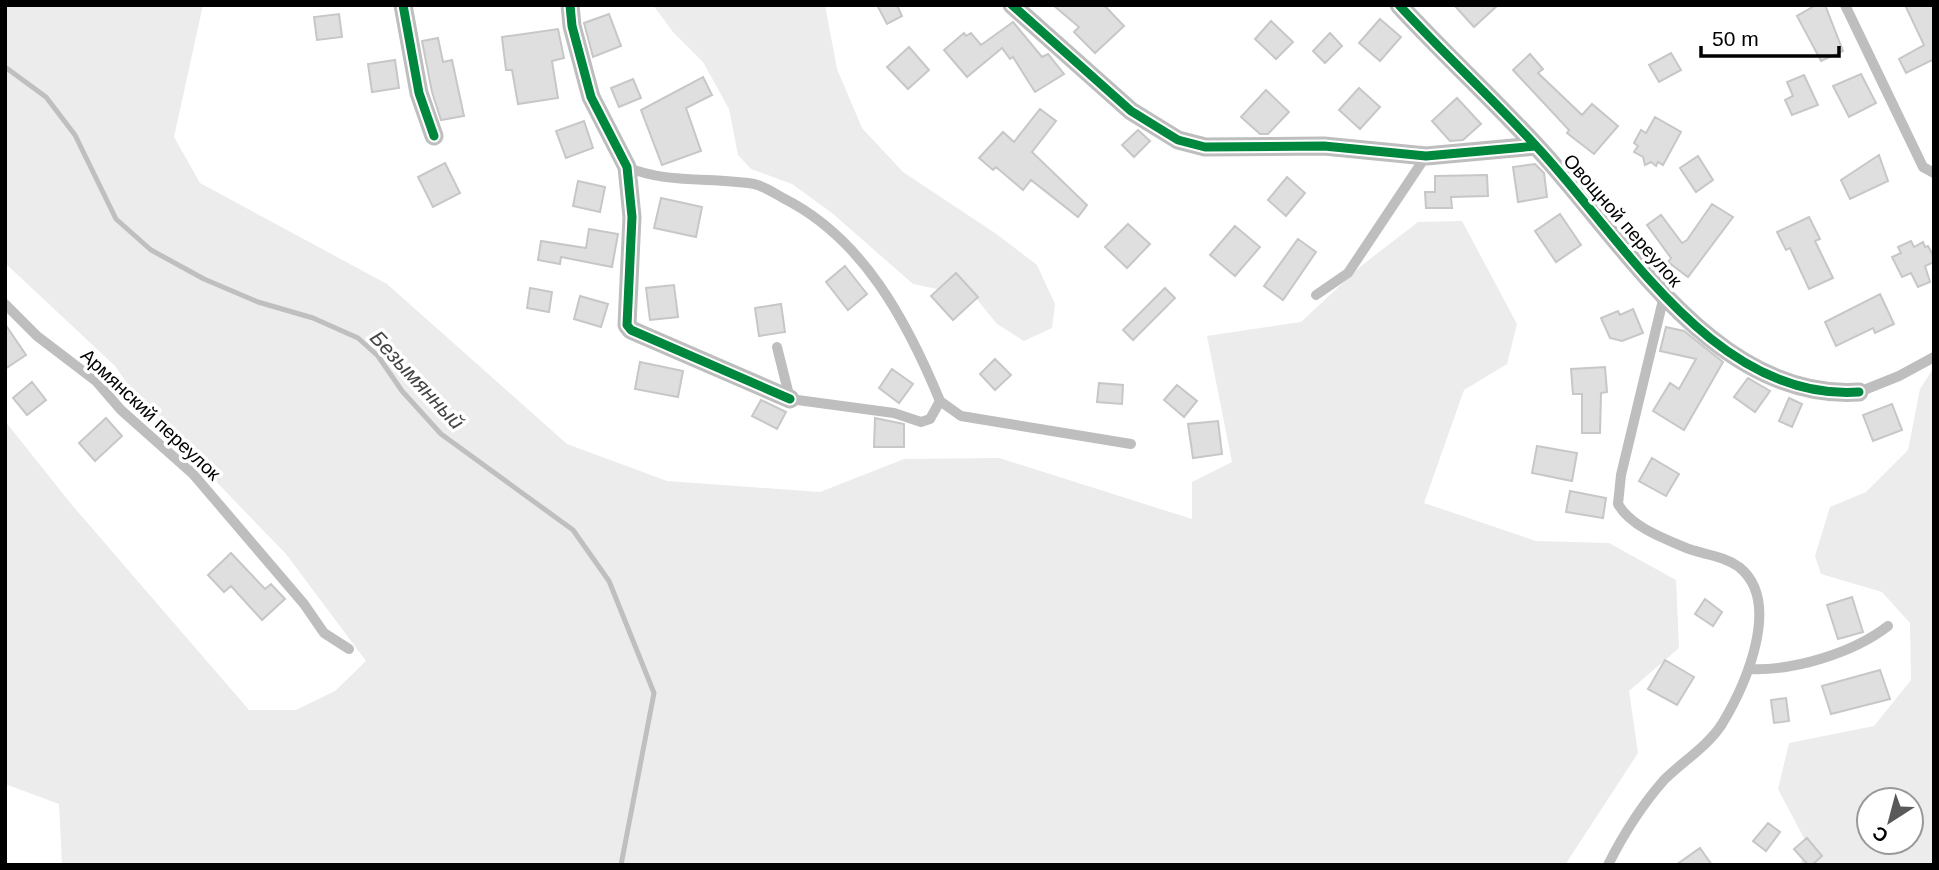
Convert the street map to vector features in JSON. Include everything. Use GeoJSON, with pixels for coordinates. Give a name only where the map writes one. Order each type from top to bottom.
{"type":"FeatureCollection","features":[{"type":"Feature","properties":{"kind":"street"},"geometry":{"type":"LineString","coordinates":[[403,5],[419,93],[434,136]]}},
{"type":"Feature","properties":{"kind":"street"},"geometry":{"type":"LineString","coordinates":[[570,5],[572,26],[591,97],[627,167],[632,217],[627,325],[631,330],[790,399]]}},
{"type":"Feature","properties":{"kind":"street"},"geometry":{"type":"LineString","coordinates":[[1012,5],[1131,111],[1178,140],[1205,147],[1324,146],[1426,156],[1536,146]]}},
{"type":"Feature","properties":{"kind":"street","name":"Овощной переулок"},"geometry":{"type":"LineString","coordinates":[[1399,5],[1536,146],[1664,295],[1701,333],[1786,382],[1829,394],[1859,391]]}},
{"type":"Feature","properties":{"kind":"lane"},"geometry":{"type":"LineString","coordinates":[[1845,5],[1923,167],[1934,173]]}},
{"type":"Feature","properties":{"kind":"lane"},"geometry":{"type":"LineString","coordinates":[[1316,295],[1348,273],[1426,156]]}},
{"type":"Feature","properties":{"kind":"lane"},"geometry":{"type":"LineString","coordinates":[[627,167],[647,176],[757,184],[800,206],[837,233],[873,276],[914,338],[940,401],[961,416],[1131,444]]}},
{"type":"Feature","properties":{"kind":"lane"},"geometry":{"type":"LineString","coordinates":[[1608,865],[1621,840],[1664,781],[1720,727],[1749,669],[1760,621],[1756,587],[1740,569],[1725,559],[1689,549],[1632,521],[1618,504],[1621,475],[1664,295]]}},
{"type":"Feature","properties":{"kind":"lane","name":"Армянский переулок"},"geometry":{"type":"LineString","coordinates":[[5,304],[37,336],[96,381],[121,410],[193,474],[304,604],[324,632],[349,649]]}},
{"type":"Feature","properties":{"kind":"lane"},"geometry":{"type":"LineString","coordinates":[[777,347],[790,399],[894,413],[921,422],[930,419],[940,401]]}},
{"type":"Feature","properties":{"kind":"lane"},"geometry":{"type":"LineString","coordinates":[[1859,391],[1899,376],[1934,357]]}},
{"type":"Feature","properties":{"kind":"lane"},"geometry":{"type":"LineString","coordinates":[[1749,669],[1775,670],[1820,657],[1872,638],[1888,626]]}},
{"type":"Feature","properties":{"kind":"shaded area"},"geometry":{"type":"Polygon","coordinates":[[[5,5],[203,5],[174,137],[200,183],[387,284],[567,444],[667,481],[820,492],[904,459],[999,458],[1192,519],[1192,482],[1232,462],[1207,336],[1301,322],[1361,266],[1418,222],[1462,221],[1517,324],[1507,364],[1464,390],[1424,503],[1536,541],[1609,543],[1676,580],[1679,648],[1629,691],[1638,753],[1565,865],[62,865],[59,804],[5,784],[5,421],[72,505],[249,710],[296,710],[335,691],[366,661],[286,554],[143,406],[115,366],[5,263],[5,5]]]}},
{"type":"Feature","properties":{"kind":"shaded area"},"geometry":{"type":"Polygon","coordinates":[[[653,5],[825,5],[837,69],[862,128],[903,172],[995,233],[1037,265],[1055,304],[1052,328],[1024,341],[997,324],[975,297],[913,284],[832,213],[792,184],[751,169],[738,155],[729,109],[703,62],[673,32],[653,5]]]}},
{"type":"Feature","properties":{"kind":"shaded area"},"geometry":{"type":"Polygon","coordinates":[[[1934,367],[1934,865],[1800,865],[1807,844],[1778,789],[1789,743],[1874,726],[1911,680],[1910,623],[1882,592],[1821,574],[1815,556],[1830,507],[1866,492],[1908,450],[1920,389],[1934,367]]]}},
{"type":"Feature","properties":{"kind":"building"},"geometry":{"type":"Polygon","coordinates":[[[877,5],[897,5],[902,16],[887,24],[877,5]]]}},
{"type":"Feature","properties":{"kind":"building"},"geometry":{"type":"Polygon","coordinates":[[[1053,5],[1104,5],[1124,26],[1095,53],[1074,32],[1079,27],[1053,5]]]}},
{"type":"Feature","properties":{"kind":"building"},"geometry":{"type":"Polygon","coordinates":[[[1454,5],[1498,5],[1474,27],[1454,5]]]}},
{"type":"Feature","properties":{"kind":"building"},"geometry":{"type":"Polygon","coordinates":[[[1816,5],[1825,5],[1843,51],[1821,61],[1797,16],[1816,5]]]}},
{"type":"Feature","properties":{"kind":"building"},"geometry":{"type":"Polygon","coordinates":[[[1905,5],[1934,5],[1934,64],[1932,60],[1906,73],[1899,59],[1924,45],[1905,5]]]}},
{"type":"Feature","properties":{"kind":"building"},"geometry":{"type":"Polygon","coordinates":[[[339,14],[342,37],[317,40],[314,17],[339,14]]]}},
{"type":"Feature","properties":{"kind":"building"},"geometry":{"type":"Polygon","coordinates":[[[609,14],[621,46],[593,57],[584,23],[609,14]]]}},
{"type":"Feature","properties":{"kind":"building"},"geometry":{"type":"Polygon","coordinates":[[[1380,19],[1401,37],[1380,61],[1359,43],[1380,19]]]}},
{"type":"Feature","properties":{"kind":"building"},"geometry":{"type":"Polygon","coordinates":[[[1271,21],[1293,42],[1276,59],[1255,39],[1271,21]]]}},
{"type":"Feature","properties":{"kind":"building"},"geometry":{"type":"Polygon","coordinates":[[[1013,22],[1042,57],[1048,54],[1064,74],[1035,92],[1013,57],[1010,59],[1002,48],[967,77],[944,50],[964,33],[966,36],[971,33],[981,45],[1013,22]]]}},
{"type":"Feature","properties":{"kind":"building"},"geometry":{"type":"Polygon","coordinates":[[[558,29],[564,58],[552,61],[558,98],[518,104],[512,70],[506,70],[502,37],[558,29]]]}},
{"type":"Feature","properties":{"kind":"building"},"geometry":{"type":"Polygon","coordinates":[[[1330,33],[1342,46],[1325,63],[1313,51],[1330,33]]]}},
{"type":"Feature","properties":{"kind":"building"},"geometry":{"type":"Polygon","coordinates":[[[438,38],[443,62],[452,60],[464,116],[441,120],[432,92],[422,41],[438,38]]]}},
{"type":"Feature","properties":{"kind":"building"},"geometry":{"type":"Polygon","coordinates":[[[909,47],[929,70],[908,89],[887,67],[909,47]]]}},
{"type":"Feature","properties":{"kind":"building"},"geometry":{"type":"Polygon","coordinates":[[[1671,53],[1681,70],[1659,82],[1649,65],[1671,53]]]}},
{"type":"Feature","properties":{"kind":"building"},"geometry":{"type":"Polygon","coordinates":[[[1530,54],[1543,69],[1538,73],[1582,115],[1592,104],[1618,126],[1594,154],[1567,133],[1569,130],[1513,70],[1530,54]]]}},
{"type":"Feature","properties":{"kind":"building"},"geometry":{"type":"Polygon","coordinates":[[[395,60],[399,88],[372,92],[368,64],[395,60]]]}},
{"type":"Feature","properties":{"kind":"building"},"geometry":{"type":"Polygon","coordinates":[[[1861,74],[1876,103],[1849,117],[1833,86],[1861,74]]]}},
{"type":"Feature","properties":{"kind":"building"},"geometry":{"type":"Polygon","coordinates":[[[1804,75],[1818,105],[1792,115],[1785,100],[1793,96],[1787,82],[1804,75]]]}},
{"type":"Feature","properties":{"kind":"building"},"geometry":{"type":"Polygon","coordinates":[[[703,77],[712,95],[686,108],[701,151],[662,165],[641,110],[703,77]]]}},
{"type":"Feature","properties":{"kind":"building"},"geometry":{"type":"Polygon","coordinates":[[[633,79],[641,98],[619,107],[611,88],[633,79]]]}},
{"type":"Feature","properties":{"kind":"building"},"geometry":{"type":"Polygon","coordinates":[[[1359,88],[1380,107],[1360,129],[1339,110],[1359,88]]]}},
{"type":"Feature","properties":{"kind":"building"},"geometry":{"type":"Polygon","coordinates":[[[1266,90],[1289,112],[1268,134],[1260,134],[1241,117],[1266,90]]]}},
{"type":"Feature","properties":{"kind":"building"},"geometry":{"type":"Polygon","coordinates":[[[1457,98],[1481,124],[1463,140],[1450,141],[1432,121],[1457,98]]]}},
{"type":"Feature","properties":{"kind":"building"},"geometry":{"type":"Polygon","coordinates":[[[1040,109],[1056,121],[1032,152],[1087,205],[1078,217],[1031,180],[1023,190],[996,167],[993,170],[979,158],[1003,132],[1014,142],[1040,109]]]}},
{"type":"Feature","properties":{"kind":"building"},"geometry":{"type":"Polygon","coordinates":[[[1655,117],[1681,132],[1663,165],[1658,162],[1656,166],[1651,162],[1645,165],[1643,157],[1634,152],[1638,146],[1634,143],[1641,130],[1646,133],[1655,117]]]}},
{"type":"Feature","properties":{"kind":"building"},"geometry":{"type":"Polygon","coordinates":[[[584,121],[593,148],[566,158],[556,131],[584,121]]]}},
{"type":"Feature","properties":{"kind":"building"},"geometry":{"type":"Polygon","coordinates":[[[1138,130],[1150,141],[1134,157],[1122,145],[1138,130]]]}},
{"type":"Feature","properties":{"kind":"building"},"geometry":{"type":"Polygon","coordinates":[[[1879,155],[1888,181],[1850,199],[1841,180],[1879,155]]]}},
{"type":"Feature","properties":{"kind":"building"},"geometry":{"type":"Polygon","coordinates":[[[1698,156],[1713,180],[1696,192],[1680,168],[1698,156]]]}},
{"type":"Feature","properties":{"kind":"building"},"geometry":{"type":"Polygon","coordinates":[[[445,163],[460,193],[433,207],[418,177],[445,163]]]}},
{"type":"Feature","properties":{"kind":"building"},"geometry":{"type":"Polygon","coordinates":[[[1535,164],[1544,173],[1547,197],[1518,202],[1513,167],[1535,164]]]}},
{"type":"Feature","properties":{"kind":"building"},"geometry":{"type":"Polygon","coordinates":[[[1487,175],[1488,196],[1451,197],[1452,208],[1426,208],[1425,192],[1435,192],[1435,176],[1487,175]]]}},
{"type":"Feature","properties":{"kind":"building"},"geometry":{"type":"Polygon","coordinates":[[[1287,177],[1305,193],[1286,216],[1268,200],[1287,177]]]}},
{"type":"Feature","properties":{"kind":"building"},"geometry":{"type":"Polygon","coordinates":[[[578,181],[605,187],[600,212],[573,206],[578,181]]]}},
{"type":"Feature","properties":{"kind":"building"},"geometry":{"type":"Polygon","coordinates":[[[661,198],[702,207],[696,237],[654,228],[661,198]]]}},
{"type":"Feature","properties":{"kind":"building"},"geometry":{"type":"Polygon","coordinates":[[[1712,204],[1733,217],[1688,277],[1668,262],[1671,258],[1647,225],[1661,215],[1682,243],[1687,240],[1712,204]]]}},
{"type":"Feature","properties":{"kind":"building"},"geometry":{"type":"Polygon","coordinates":[[[1560,214],[1581,245],[1556,262],[1535,231],[1560,214]]]}},
{"type":"Feature","properties":{"kind":"building"},"geometry":{"type":"Polygon","coordinates":[[[1809,217],[1820,239],[1815,241],[1833,278],[1809,289],[1790,248],[1786,250],[1777,232],[1809,217]]]}},
{"type":"Feature","properties":{"kind":"building"},"geometry":{"type":"Polygon","coordinates":[[[1128,224],[1150,244],[1127,268],[1105,247],[1128,224]]]}},
{"type":"Feature","properties":{"kind":"building"},"geometry":{"type":"Polygon","coordinates":[[[1235,226],[1260,247],[1235,276],[1210,255],[1235,226]]]}},
{"type":"Feature","properties":{"kind":"building"},"geometry":{"type":"Polygon","coordinates":[[[589,229],[618,234],[612,267],[561,257],[560,264],[538,260],[541,241],[586,248],[589,229]]]}},
{"type":"Feature","properties":{"kind":"building"},"geometry":{"type":"Polygon","coordinates":[[[1298,239],[1316,252],[1283,300],[1264,286],[1298,239]]]}},
{"type":"Feature","properties":{"kind":"building"},"geometry":{"type":"Polygon","coordinates":[[[1911,241],[1914,247],[1923,242],[1934,257],[1934,262],[1925,266],[1930,282],[1918,287],[1911,273],[1902,277],[1892,257],[1901,253],[1898,247],[1911,241]]]}},
{"type":"Feature","properties":{"kind":"building"},"geometry":{"type":"Polygon","coordinates":[[[845,266],[867,294],[848,310],[826,282],[845,266]]]}},
{"type":"Feature","properties":{"kind":"building"},"geometry":{"type":"Polygon","coordinates":[[[956,273],[978,297],[953,320],[931,296],[956,273]]]}},
{"type":"Feature","properties":{"kind":"building"},"geometry":{"type":"Polygon","coordinates":[[[674,285],[678,317],[650,320],[646,288],[674,285]]]}},
{"type":"Feature","properties":{"kind":"building"},"geometry":{"type":"Polygon","coordinates":[[[530,288],[552,292],[549,312],[527,308],[530,288]]]}},
{"type":"Feature","properties":{"kind":"building"},"geometry":{"type":"Polygon","coordinates":[[[1165,288],[1175,298],[1133,340],[1123,330],[1165,288]]]}},
{"type":"Feature","properties":{"kind":"building"},"geometry":{"type":"Polygon","coordinates":[[[1880,294],[1894,324],[1875,333],[1873,328],[1836,346],[1825,322],[1880,294]]]}},
{"type":"Feature","properties":{"kind":"building"},"geometry":{"type":"Polygon","coordinates":[[[580,296],[608,304],[601,327],[574,319],[580,296]]]}},
{"type":"Feature","properties":{"kind":"building"},"geometry":{"type":"Polygon","coordinates":[[[781,304],[785,332],[759,336],[755,308],[781,304]]]}},
{"type":"Feature","properties":{"kind":"building"},"geometry":{"type":"Polygon","coordinates":[[[1633,309],[1643,333],[1622,341],[1610,338],[1601,318],[1618,311],[1620,315],[1633,309]]]}},
{"type":"Feature","properties":{"kind":"building"},"geometry":{"type":"Polygon","coordinates":[[[5,324],[26,355],[5,369],[5,324]]]}},
{"type":"Feature","properties":{"kind":"building"},"geometry":{"type":"Polygon","coordinates":[[[1666,327],[1684,331],[1723,362],[1684,430],[1653,411],[1670,383],[1679,389],[1696,359],[1660,351],[1666,327]]]}},
{"type":"Feature","properties":{"kind":"building"},"geometry":{"type":"Polygon","coordinates":[[[995,359],[1011,375],[995,390],[980,374],[995,359]]]}},
{"type":"Feature","properties":{"kind":"building"},"geometry":{"type":"Polygon","coordinates":[[[640,362],[683,371],[678,397],[635,389],[640,362]]]}},
{"type":"Feature","properties":{"kind":"building"},"geometry":{"type":"Polygon","coordinates":[[[1605,367],[1607,392],[1601,393],[1600,433],[1582,433],[1582,394],[1573,394],[1571,369],[1605,367]]]}},
{"type":"Feature","properties":{"kind":"building"},"geometry":{"type":"Polygon","coordinates":[[[892,369],[913,384],[899,403],[879,388],[892,369]]]}},
{"type":"Feature","properties":{"kind":"building"},"geometry":{"type":"Polygon","coordinates":[[[1748,378],[1770,391],[1755,412],[1734,397],[1748,378]]]}},
{"type":"Feature","properties":{"kind":"building"},"geometry":{"type":"Polygon","coordinates":[[[32,382],[46,400],[27,415],[13,398],[32,382]]]}},
{"type":"Feature","properties":{"kind":"building"},"geometry":{"type":"Polygon","coordinates":[[[1099,383],[1123,385],[1122,404],[1097,402],[1099,383]]]}},
{"type":"Feature","properties":{"kind":"building"},"geometry":{"type":"Polygon","coordinates":[[[1177,385],[1197,401],[1184,417],[1164,400],[1177,385]]]}},
{"type":"Feature","properties":{"kind":"building"},"geometry":{"type":"Polygon","coordinates":[[[1789,398],[1802,404],[1792,427],[1779,421],[1789,398]]]}},
{"type":"Feature","properties":{"kind":"building"},"geometry":{"type":"Polygon","coordinates":[[[761,400],[786,412],[777,429],[752,416],[761,400]]]}},
{"type":"Feature","properties":{"kind":"building"},"geometry":{"type":"Polygon","coordinates":[[[1892,404],[1902,430],[1873,441],[1863,415],[1892,404]]]}},
{"type":"Feature","properties":{"kind":"building"},"geometry":{"type":"Polygon","coordinates":[[[106,418],[122,436],[95,461],[79,443],[106,418]]]}},
{"type":"Feature","properties":{"kind":"building"},"geometry":{"type":"Polygon","coordinates":[[[875,418],[904,424],[904,447],[874,447],[875,418]]]}},
{"type":"Feature","properties":{"kind":"building"},"geometry":{"type":"Polygon","coordinates":[[[1218,421],[1222,454],[1193,458],[1188,424],[1218,421]]]}},
{"type":"Feature","properties":{"kind":"building"},"geometry":{"type":"Polygon","coordinates":[[[1537,446],[1577,453],[1572,481],[1532,473],[1537,446]]]}},
{"type":"Feature","properties":{"kind":"building"},"geometry":{"type":"Polygon","coordinates":[[[1652,458],[1679,474],[1666,496],[1639,481],[1652,458]]]}},
{"type":"Feature","properties":{"kind":"building"},"geometry":{"type":"Polygon","coordinates":[[[1570,491],[1606,498],[1603,518],[1566,512],[1570,491]]]}},
{"type":"Feature","properties":{"kind":"building"},"geometry":{"type":"Polygon","coordinates":[[[231,553],[265,589],[271,584],[285,599],[262,620],[231,586],[224,592],[208,575],[231,553]]]}},
{"type":"Feature","properties":{"kind":"building"},"geometry":{"type":"Polygon","coordinates":[[[1852,597],[1863,632],[1838,639],[1827,605],[1852,597]]]}},
{"type":"Feature","properties":{"kind":"building"},"geometry":{"type":"Polygon","coordinates":[[[1705,599],[1722,612],[1713,626],[1695,614],[1705,599]]]}},
{"type":"Feature","properties":{"kind":"building"},"geometry":{"type":"Polygon","coordinates":[[[1665,660],[1694,677],[1677,705],[1648,689],[1665,660]]]}},
{"type":"Feature","properties":{"kind":"building"},"geometry":{"type":"Polygon","coordinates":[[[1880,670],[1890,699],[1831,714],[1822,686],[1880,670]]]}},
{"type":"Feature","properties":{"kind":"building"},"geometry":{"type":"Polygon","coordinates":[[[1786,698],[1789,721],[1774,723],[1771,700],[1786,698]]]}},
{"type":"Feature","properties":{"kind":"building"},"geometry":{"type":"Polygon","coordinates":[[[1768,823],[1780,832],[1766,851],[1753,841],[1768,823]]]}},
{"type":"Feature","properties":{"kind":"building"},"geometry":{"type":"Polygon","coordinates":[[[1807,838],[1822,856],[1812,865],[1808,865],[1794,849],[1807,838]]]}},
{"type":"Feature","properties":{"kind":"building"},"geometry":{"type":"Polygon","coordinates":[[[1700,848],[1712,865],[1676,865],[1700,848]]]}},
{"type":"Feature","properties":{"kind":"waterway","name":"Безымянный"},"geometry":{"type":"LineString","coordinates":[[5,67],[46,97],[75,135],[116,219],[151,250],[204,279],[258,302],[313,318],[358,338],[378,356],[402,391],[441,434],[573,530],[609,581],[654,693],[621,865]]}},
{"type":"Feature","properties":{"kind":"cycle path"},"geometry":{"type":"LineString","coordinates":[[403,5],[419,93],[434,136]]}},
{"type":"Feature","properties":{"kind":"cycle path"},"geometry":{"type":"LineString","coordinates":[[570,5],[572,26],[591,97],[627,167],[632,217],[627,325],[631,330],[790,399]]}},
{"type":"Feature","properties":{"kind":"cycle path"},"geometry":{"type":"LineString","coordinates":[[1012,5],[1131,111],[1178,140],[1205,147],[1324,146],[1426,156],[1536,146]]}},
{"type":"Feature","properties":{"kind":"cycle path"},"geometry":{"type":"LineString","coordinates":[[1399,5],[1537,147],[1676,308],[1717,343],[1760,371],[1807,388],[1859,392]]}}]}
